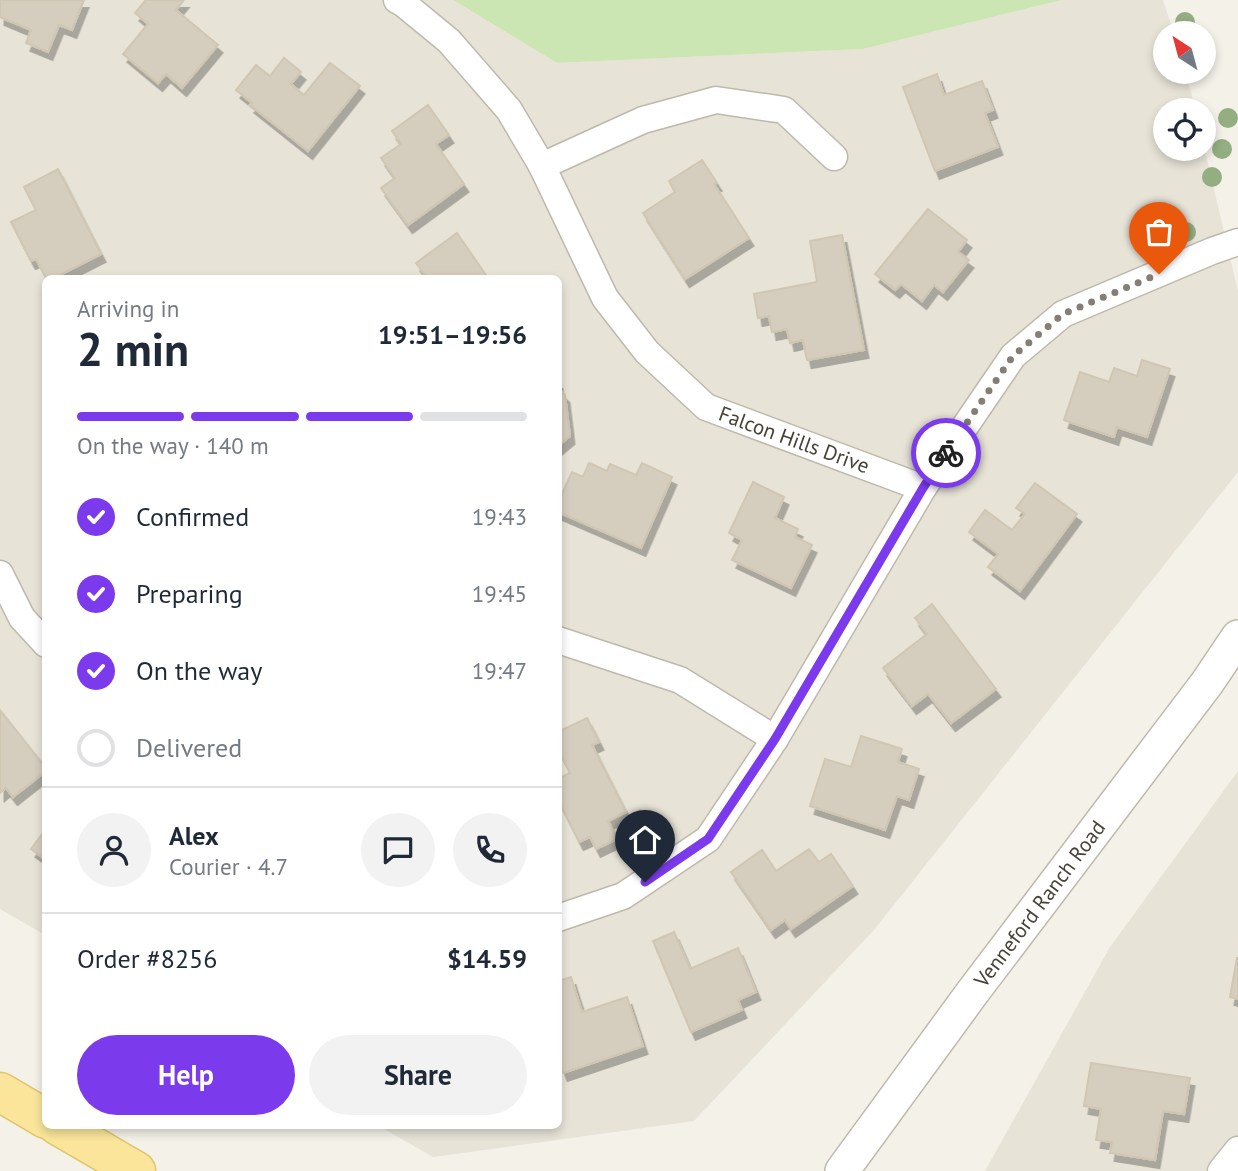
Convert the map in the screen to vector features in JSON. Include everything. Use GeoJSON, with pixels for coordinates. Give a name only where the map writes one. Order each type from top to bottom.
{"type":"FeatureCollection","features":[{"type":"Feature","properties":{"kind":"main road"},"geometry":{"type":"LineString","coordinates":[[0,1092],[42,1117]]}},
{"type":"Feature","properties":{"kind":"main road"},"geometry":{"type":"LineString","coordinates":[[64,1129],[136,1171]]}},
{"type":"Feature","properties":{"kind":"street","name":"Falcon Hills Drive"},"geometry":{"type":"LineString","coordinates":[[397,0],[449,41],[509,110],[542,166],[605,298],[647,352],[706,407],[923,488]]}},
{"type":"Feature","properties":{"kind":"street"},"geometry":{"type":"LineString","coordinates":[[542,166],[643,120],[716,100],[784,110],[834,157]]}},
{"type":"Feature","properties":{"kind":"street"},"geometry":{"type":"LineString","coordinates":[[562,917],[623,896],[708,839],[775,739],[923,488],[1013,356],[1063,314],[1238,242]]}},
{"type":"Feature","properties":{"kind":"street"},"geometry":{"type":"LineString","coordinates":[[0,574],[22,618],[42,640]]}},
{"type":"Feature","properties":{"kind":"street","name":"Venneford Ranch Road"},"geometry":{"type":"LineString","coordinates":[[842,1171],[972,993],[1207,683],[1238,637]]}},
{"type":"Feature","properties":{"kind":"street"},"geometry":{"type":"LineString","coordinates":[[562,641],[680,680],[775,739]]}},
{"type":"Feature","properties":{"kind":"street"},"geometry":{"type":"LineString","coordinates":[[1221,1171],[1238,1150]]}},
{"type":"Feature","properties":{"kind":"shaded area"},"geometry":{"type":"Polygon","coordinates":[[[0,0],[453,0],[557,63],[863,49],[1062,0],[1163,0],[1170,21],[1153,21],[1153,84],[1189,84],[1192,98],[1153,98],[1153,161],[1207,161],[1238,291],[1238,472],[874,930],[694,1121],[433,1157],[384,1129],[562,1129],[562,275],[42,275],[42,933],[0,909],[0,0]]]}},
{"type":"Feature","properties":{"kind":"shaded area"},"geometry":{"type":"Polygon","coordinates":[[[1238,771],[1238,1171],[985,1171],[1110,947],[1238,771]]]}},
{"type":"Feature","properties":{"kind":"green space"},"geometry":{"type":"Polygon","coordinates":[[[453,0],[1062,0],[863,49],[557,63],[453,0]]]}},
{"type":"Feature","properties":{"kind":"building"},"geometry":{"type":"Polygon","coordinates":[[[0,0],[84,0],[72,30],[59,25],[48,52],[26,43],[31,30],[0,17],[0,0]]]}},
{"type":"Feature","properties":{"kind":"building"},"geometry":{"type":"Polygon","coordinates":[[[146,0],[184,0],[176,10],[218,45],[182,88],[166,74],[158,83],[123,54],[148,24],[135,13],[146,0]]]}},
{"type":"Feature","properties":{"kind":"building"},"geometry":{"type":"Polygon","coordinates":[[[284,58],[301,72],[291,84],[304,95],[330,63],[360,86],[308,151],[250,105],[252,103],[236,90],[256,65],[270,76],[284,58]]]}},
{"type":"Feature","properties":{"kind":"building"},"geometry":{"type":"Polygon","coordinates":[[[937,74],[944,95],[982,81],[993,110],[985,113],[998,147],[935,171],[903,87],[937,74]]]}},
{"type":"Feature","properties":{"kind":"building"},"geometry":{"type":"Polygon","coordinates":[[[428,105],[449,135],[436,144],[464,184],[408,225],[381,188],[395,178],[381,158],[401,144],[392,131],[428,105]]]}},
{"type":"Feature","properties":{"kind":"building"},"geometry":{"type":"Polygon","coordinates":[[[702,160],[717,183],[714,184],[749,238],[685,279],[643,213],[675,192],[669,181],[702,160]]]}},
{"type":"Feature","properties":{"kind":"building"},"geometry":{"type":"Polygon","coordinates":[[[58,169],[101,254],[60,275],[44,275],[36,259],[31,261],[11,222],[36,210],[24,187],[58,169]]]}},
{"type":"Feature","properties":{"kind":"building"},"geometry":{"type":"Polygon","coordinates":[[[928,209],[967,240],[958,252],[969,260],[943,292],[934,285],[922,301],[901,284],[895,290],[875,274],[928,209]]]}},
{"type":"Feature","properties":{"kind":"building"},"geometry":{"type":"Polygon","coordinates":[[[457,233],[486,275],[425,275],[416,263],[457,233]]]}},
{"type":"Feature","properties":{"kind":"building"},"geometry":{"type":"Polygon","coordinates":[[[842,235],[864,350],[807,360],[803,340],[790,343],[787,329],[772,332],[769,316],[758,318],[754,294],[817,282],[810,241],[842,235]]]}},
{"type":"Feature","properties":{"kind":"building"},"geometry":{"type":"Polygon","coordinates":[[[1142,360],[1170,369],[1147,437],[1117,427],[1114,437],[1064,420],[1080,372],[1109,382],[1114,368],[1137,376],[1142,360]]]}},
{"type":"Feature","properties":{"kind":"building"},"geometry":{"type":"Polygon","coordinates":[[[562,392],[565,395],[570,436],[562,443],[562,392]]]}},
{"type":"Feature","properties":{"kind":"building"},"geometry":{"type":"Polygon","coordinates":[[[589,463],[607,471],[610,464],[636,475],[642,463],[672,477],[641,548],[562,514],[562,493],[572,472],[583,477],[589,463]]]}},
{"type":"Feature","properties":{"kind":"building"},"geometry":{"type":"Polygon","coordinates":[[[753,482],[784,497],[775,518],[798,529],[795,537],[812,545],[791,588],[732,560],[742,540],[729,533],[753,482]]]}},
{"type":"Feature","properties":{"kind":"building"},"geometry":{"type":"Polygon","coordinates":[[[1035,483],[1077,514],[1020,591],[988,567],[998,554],[969,532],[985,510],[1012,530],[1025,514],[1016,508],[1035,483]]]}},
{"type":"Feature","properties":{"kind":"building"},"geometry":{"type":"Polygon","coordinates":[[[932,604],[996,689],[951,723],[928,694],[912,706],[883,668],[927,634],[915,618],[932,604]]]}},
{"type":"Feature","properties":{"kind":"building"},"geometry":{"type":"Polygon","coordinates":[[[0,710],[42,763],[42,774],[13,797],[6,788],[0,793],[0,710]]]}},
{"type":"Feature","properties":{"kind":"building"},"geometry":{"type":"Polygon","coordinates":[[[587,718],[599,742],[592,745],[626,812],[608,821],[617,839],[596,849],[590,837],[579,842],[562,808],[562,777],[570,773],[562,758],[562,730],[587,718]]]}},
{"type":"Feature","properties":{"kind":"building"},"geometry":{"type":"Polygon","coordinates":[[[861,736],[902,749],[898,762],[919,769],[909,800],[897,796],[885,830],[810,806],[825,759],[851,767],[861,736]]]}},
{"type":"Feature","properties":{"kind":"building"},"geometry":{"type":"Polygon","coordinates":[[[42,834],[42,857],[31,849],[42,834]]]}},
{"type":"Feature","properties":{"kind":"building"},"geometry":{"type":"Polygon","coordinates":[[[809,849],[819,862],[831,854],[853,886],[791,929],[785,920],[771,930],[731,872],[762,850],[776,871],[809,849]]]}},
{"type":"Feature","properties":{"kind":"building"},"geometry":{"type":"Polygon","coordinates":[[[674,932],[690,969],[738,948],[756,992],[738,1000],[742,1010],[691,1032],[653,941],[674,932]]]}},
{"type":"Feature","properties":{"kind":"building"},"geometry":{"type":"Polygon","coordinates":[[[1238,958],[1238,999],[1230,997],[1238,958]]]}},
{"type":"Feature","properties":{"kind":"building"},"geometry":{"type":"Polygon","coordinates":[[[571,977],[582,1012],[627,997],[643,1046],[563,1073],[562,980],[571,977]]]}},
{"type":"Feature","properties":{"kind":"building"},"geometry":{"type":"Polygon","coordinates":[[[1091,1063],[1190,1078],[1184,1114],[1163,1111],[1155,1160],[1110,1153],[1112,1142],[1096,1140],[1101,1109],[1084,1106],[1091,1063]]]}},
{"type":"Feature","properties":{"kind":"way so far"},"geometry":{"type":"LineString","coordinates":[[946,453],[1013,356],[1063,314],[1159,274]]}},
{"type":"Feature","properties":{"kind":"route"},"geometry":{"type":"LineString","coordinates":[[645,882],[708,839],[775,739],[946,453]]}}]}
